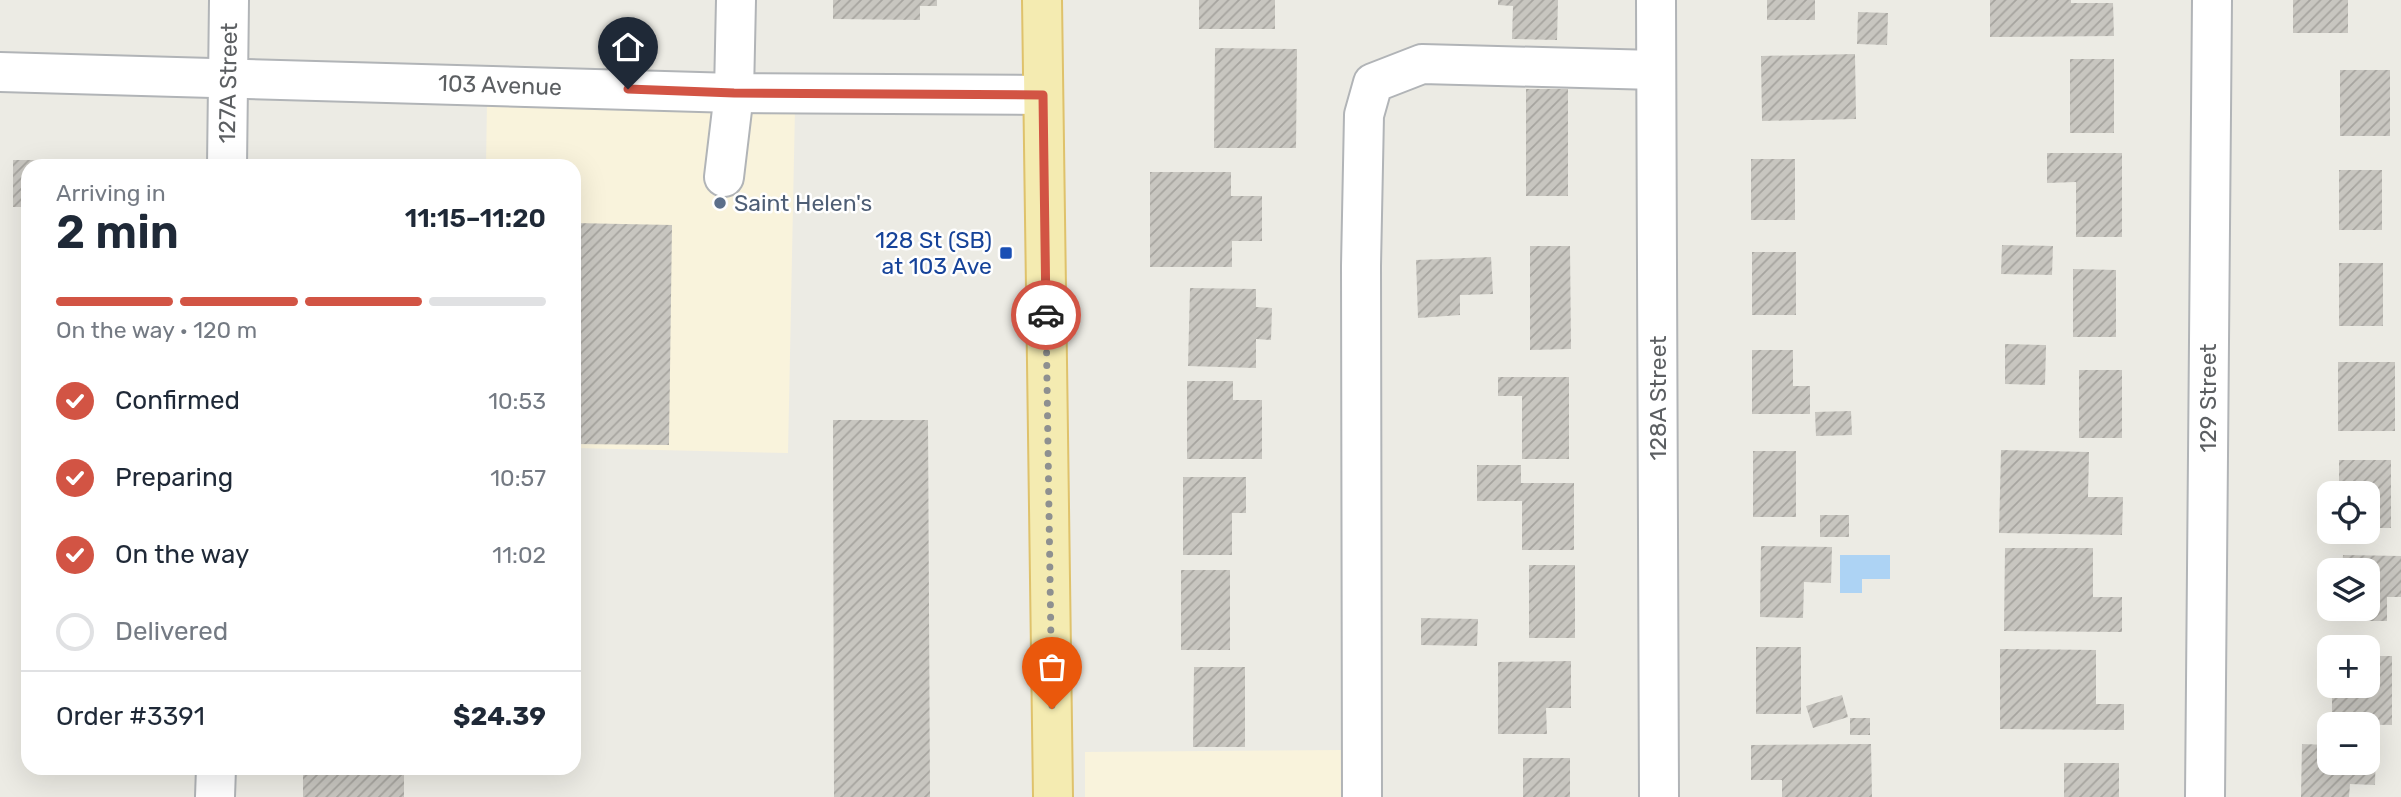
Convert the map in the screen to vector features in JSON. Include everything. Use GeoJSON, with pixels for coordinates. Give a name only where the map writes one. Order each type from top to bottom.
{"type":"FeatureCollection","features":[{"type":"Feature","properties":{"kind":"main road"},"geometry":{"type":"LineString","coordinates":[[1042,0],[1053,797]]}},
{"type":"Feature","properties":{"kind":"street","name":"127A Street"},"geometry":{"type":"LineString","coordinates":[[227,159],[229,0]]}},
{"type":"Feature","properties":{"kind":"street"},"geometry":{"type":"LineString","coordinates":[[723,177],[734,93],[736,0]]}},
{"type":"Feature","properties":{"kind":"street","name":"128A Street"},"geometry":{"type":"LineString","coordinates":[[1656,0],[1659,797]]}},
{"type":"Feature","properties":{"kind":"street","name":"129 Street"},"geometry":{"type":"LineString","coordinates":[[2205,797],[2211,0]]}},
{"type":"Feature","properties":{"kind":"street"},"geometry":{"type":"LineString","coordinates":[[1362,797],[1364,115],[1373,83],[1422,64],[1657,70]]}},
{"type":"Feature","properties":{"kind":"street","name":"103 Avenue"},"geometry":{"type":"LineString","coordinates":[[0,72],[734,93],[1043,95]]}},
{"type":"Feature","properties":{"kind":"street"},"geometry":{"type":"LineString","coordinates":[[215,797],[216,775]]}},
{"type":"Feature","properties":{"kind":"shaded area"},"geometry":{"type":"Polygon","coordinates":[[[487,102],[795,108],[788,453],[581,448],[581,159],[486,159],[487,102]]]}},
{"type":"Feature","properties":{"kind":"shaded area"},"geometry":{"type":"Polygon","coordinates":[[[1344,750],[1344,797],[1085,797],[1085,752],[1344,750]]]}},
{"type":"Feature","properties":{"kind":"water"},"geometry":{"type":"Polygon","coordinates":[[[1840,555],[1890,555],[1890,579],[1862,579],[1862,593],[1840,593],[1840,555]]]}},
{"type":"Feature","properties":{"kind":"building"},"geometry":{"type":"Polygon","coordinates":[[[833,0],[937,0],[937,6],[920,6],[920,20],[833,19],[833,0]]]}},
{"type":"Feature","properties":{"kind":"building"},"geometry":{"type":"Polygon","coordinates":[[[1199,0],[1275,0],[1275,29],[1199,29],[1199,0]]]}},
{"type":"Feature","properties":{"kind":"building"},"geometry":{"type":"Polygon","coordinates":[[[1498,0],[1558,0],[1557,40],[1512,39],[1513,6],[1498,5],[1498,0]]]}},
{"type":"Feature","properties":{"kind":"building"},"geometry":{"type":"Polygon","coordinates":[[[1767,0],[1815,0],[1815,20],[1767,20],[1767,0]]]}},
{"type":"Feature","properties":{"kind":"building"},"geometry":{"type":"Polygon","coordinates":[[[1990,0],[2113,3],[2114,36],[1990,37],[1990,0]]]}},
{"type":"Feature","properties":{"kind":"building"},"geometry":{"type":"Polygon","coordinates":[[[2293,0],[2348,0],[2348,33],[2293,33],[2293,0]]]}},
{"type":"Feature","properties":{"kind":"building"},"geometry":{"type":"Polygon","coordinates":[[[1858,12],[1888,13],[1887,45],[1857,44],[1858,12]]]}},
{"type":"Feature","properties":{"kind":"building"},"geometry":{"type":"Polygon","coordinates":[[[1215,48],[1297,49],[1296,148],[1214,148],[1215,48]]]}},
{"type":"Feature","properties":{"kind":"building"},"geometry":{"type":"Polygon","coordinates":[[[1855,54],[1856,119],[1762,121],[1761,56],[1855,54]]]}},
{"type":"Feature","properties":{"kind":"building"},"geometry":{"type":"Polygon","coordinates":[[[2070,59],[2114,59],[2114,133],[2070,133],[2070,59]]]}},
{"type":"Feature","properties":{"kind":"building"},"geometry":{"type":"Polygon","coordinates":[[[2340,70],[2390,70],[2390,136],[2340,136],[2340,70]]]}},
{"type":"Feature","properties":{"kind":"building"},"geometry":{"type":"Polygon","coordinates":[[[1526,89],[1568,89],[1568,196],[1526,196],[1526,89]]]}},
{"type":"Feature","properties":{"kind":"building"},"geometry":{"type":"Polygon","coordinates":[[[2047,153],[2122,153],[2122,237],[2076,237],[2076,182],[2047,183],[2047,153]]]}},
{"type":"Feature","properties":{"kind":"building"},"geometry":{"type":"Polygon","coordinates":[[[1751,159],[1795,159],[1795,220],[1751,220],[1751,159]]]}},
{"type":"Feature","properties":{"kind":"building"},"geometry":{"type":"Polygon","coordinates":[[[13,160],[21,160],[21,207],[13,207],[13,160]]]}},
{"type":"Feature","properties":{"kind":"building"},"geometry":{"type":"Polygon","coordinates":[[[2339,170],[2382,170],[2382,230],[2339,230],[2339,170]]]}},
{"type":"Feature","properties":{"kind":"building"},"geometry":{"type":"Polygon","coordinates":[[[1150,172],[1231,172],[1231,196],[1262,196],[1262,241],[1232,241],[1232,267],[1150,267],[1150,172]]]}},
{"type":"Feature","properties":{"kind":"building"},"geometry":{"type":"Polygon","coordinates":[[[581,223],[672,225],[669,445],[581,444],[581,223]]]}},
{"type":"Feature","properties":{"kind":"building"},"geometry":{"type":"Polygon","coordinates":[[[2002,245],[2053,246],[2052,275],[2001,274],[2002,245]]]}},
{"type":"Feature","properties":{"kind":"building"},"geometry":{"type":"Polygon","coordinates":[[[1530,246],[1570,246],[1571,349],[1530,350],[1530,246]]]}},
{"type":"Feature","properties":{"kind":"building"},"geometry":{"type":"Polygon","coordinates":[[[1752,252],[1796,252],[1796,315],[1752,315],[1752,252]]]}},
{"type":"Feature","properties":{"kind":"building"},"geometry":{"type":"Polygon","coordinates":[[[1491,257],[1493,294],[1460,295],[1460,315],[1418,318],[1416,260],[1491,257]]]}},
{"type":"Feature","properties":{"kind":"building"},"geometry":{"type":"Polygon","coordinates":[[[2339,263],[2383,263],[2383,326],[2339,326],[2339,263]]]}},
{"type":"Feature","properties":{"kind":"building"},"geometry":{"type":"Polygon","coordinates":[[[2073,269],[2116,270],[2116,337],[2073,337],[2073,269]]]}},
{"type":"Feature","properties":{"kind":"building"},"geometry":{"type":"Polygon","coordinates":[[[1190,288],[1256,289],[1256,307],[1272,308],[1271,340],[1256,339],[1256,368],[1188,366],[1190,288]]]}},
{"type":"Feature","properties":{"kind":"building"},"geometry":{"type":"Polygon","coordinates":[[[2005,344],[2046,345],[2045,385],[2005,384],[2005,344]]]}},
{"type":"Feature","properties":{"kind":"building"},"geometry":{"type":"Polygon","coordinates":[[[1752,350],[1793,350],[1793,386],[1810,386],[1810,414],[1752,414],[1752,350]]]}},
{"type":"Feature","properties":{"kind":"building"},"geometry":{"type":"Polygon","coordinates":[[[2338,362],[2395,362],[2395,431],[2338,431],[2338,362]]]}},
{"type":"Feature","properties":{"kind":"building"},"geometry":{"type":"Polygon","coordinates":[[[2079,370],[2122,370],[2122,438],[2079,438],[2079,370]]]}},
{"type":"Feature","properties":{"kind":"building"},"geometry":{"type":"Polygon","coordinates":[[[1498,377],[1569,377],[1569,459],[1522,459],[1522,396],[1498,396],[1498,377]]]}},
{"type":"Feature","properties":{"kind":"building"},"geometry":{"type":"Polygon","coordinates":[[[1187,381],[1233,381],[1233,400],[1262,400],[1262,459],[1187,459],[1187,381]]]}},
{"type":"Feature","properties":{"kind":"building"},"geometry":{"type":"Polygon","coordinates":[[[1851,411],[1852,435],[1816,436],[1815,412],[1851,411]]]}},
{"type":"Feature","properties":{"kind":"building"},"geometry":{"type":"Polygon","coordinates":[[[833,420],[928,420],[930,797],[834,797],[833,420]]]}},
{"type":"Feature","properties":{"kind":"building"},"geometry":{"type":"Polygon","coordinates":[[[2001,450],[2089,452],[2088,497],[2123,497],[2122,535],[1999,533],[2001,450]]]}},
{"type":"Feature","properties":{"kind":"building"},"geometry":{"type":"Polygon","coordinates":[[[1753,451],[1796,451],[1796,517],[1753,517],[1753,451]]]}},
{"type":"Feature","properties":{"kind":"building"},"geometry":{"type":"Polygon","coordinates":[[[2339,460],[2391,460],[2391,528],[2380,528],[2380,481],[2339,481],[2339,460]]]}},
{"type":"Feature","properties":{"kind":"building"},"geometry":{"type":"Polygon","coordinates":[[[1477,465],[1521,465],[1521,483],[1574,483],[1574,550],[1522,550],[1522,501],[1477,501],[1477,465]]]}},
{"type":"Feature","properties":{"kind":"building"},"geometry":{"type":"Polygon","coordinates":[[[1183,477],[1246,477],[1246,513],[1232,513],[1232,555],[1183,555],[1183,477]]]}},
{"type":"Feature","properties":{"kind":"building"},"geometry":{"type":"Polygon","coordinates":[[[1820,515],[1849,515],[1849,537],[1820,537],[1820,515]]]}},
{"type":"Feature","properties":{"kind":"building"},"geometry":{"type":"Polygon","coordinates":[[[1761,546],[1832,547],[1831,583],[1804,582],[1803,618],[1760,617],[1761,546]]]}},
{"type":"Feature","properties":{"kind":"building"},"geometry":{"type":"Polygon","coordinates":[[[2005,548],[2093,548],[2093,597],[2122,597],[2122,632],[2004,631],[2005,548]]]}},
{"type":"Feature","properties":{"kind":"building"},"geometry":{"type":"Polygon","coordinates":[[[2343,555],[2401,556],[2401,597],[2387,597],[2387,621],[2380,621],[2380,558],[2343,558],[2343,555]]]}},
{"type":"Feature","properties":{"kind":"building"},"geometry":{"type":"Polygon","coordinates":[[[1529,565],[1575,565],[1575,638],[1529,638],[1529,565]]]}},
{"type":"Feature","properties":{"kind":"building"},"geometry":{"type":"Polygon","coordinates":[[[1181,570],[1230,570],[1230,650],[1181,650],[1181,570]]]}},
{"type":"Feature","properties":{"kind":"building"},"geometry":{"type":"Polygon","coordinates":[[[1421,618],[1478,619],[1477,646],[1421,645],[1421,618]]]}},
{"type":"Feature","properties":{"kind":"building"},"geometry":{"type":"Polygon","coordinates":[[[1756,647],[1801,647],[1801,714],[1756,714],[1756,647]]]}},
{"type":"Feature","properties":{"kind":"building"},"geometry":{"type":"Polygon","coordinates":[[[2000,649],[2096,650],[2096,704],[2124,704],[2124,730],[2000,729],[2000,649]]]}},
{"type":"Feature","properties":{"kind":"building"},"geometry":{"type":"Polygon","coordinates":[[[2380,656],[2392,656],[2392,725],[2380,725],[2380,712],[2332,712],[2332,698],[2380,698],[2380,656]]]}},
{"type":"Feature","properties":{"kind":"building"},"geometry":{"type":"Polygon","coordinates":[[[1571,661],[1571,708],[1546,708],[1547,734],[1498,734],[1498,662],[1571,661]]]}},
{"type":"Feature","properties":{"kind":"building"},"geometry":{"type":"Polygon","coordinates":[[[1194,667],[1245,667],[1245,747],[1193,747],[1194,667]]]}},
{"type":"Feature","properties":{"kind":"building"},"geometry":{"type":"Polygon","coordinates":[[[1842,695],[1848,717],[1813,728],[1806,706],[1842,695]]]}},
{"type":"Feature","properties":{"kind":"building"},"geometry":{"type":"Polygon","coordinates":[[[1850,718],[1870,718],[1870,735],[1850,735],[1850,718]]]}},
{"type":"Feature","properties":{"kind":"building"},"geometry":{"type":"Polygon","coordinates":[[[1871,744],[1872,797],[1782,797],[1782,780],[1751,780],[1751,745],[1871,744]]]}},
{"type":"Feature","properties":{"kind":"building"},"geometry":{"type":"Polygon","coordinates":[[[2302,744],[2317,745],[2317,775],[2375,775],[2375,785],[2350,784],[2349,797],[2301,797],[2302,744]]]}},
{"type":"Feature","properties":{"kind":"building"},"geometry":{"type":"Polygon","coordinates":[[[1523,758],[1570,758],[1570,797],[1523,797],[1523,758]]]}},
{"type":"Feature","properties":{"kind":"building"},"geometry":{"type":"Polygon","coordinates":[[[2064,763],[2119,763],[2119,797],[2064,797],[2064,763]]]}},
{"type":"Feature","properties":{"kind":"building"},"geometry":{"type":"Polygon","coordinates":[[[303,775],[404,775],[404,797],[303,797],[303,775]]]}},
{"type":"Feature","properties":{"kind":"way so far"},"geometry":{"type":"LineString","coordinates":[[1046,315],[1052,709]]}},
{"type":"Feature","properties":{"kind":"place","name":"Saint Helen's"},"geometry":{"type":"Point","coordinates":[720,203]}},
{"type":"Feature","properties":{"kind":"place","name":"128 St (SB) at 103 Ave"},"geometry":{"type":"Point","coordinates":[1006,253]}},
{"type":"Feature","properties":{"kind":"route"},"geometry":{"type":"LineString","coordinates":[[628,89],[734,93],[1043,95],[1046,315]]}}]}
